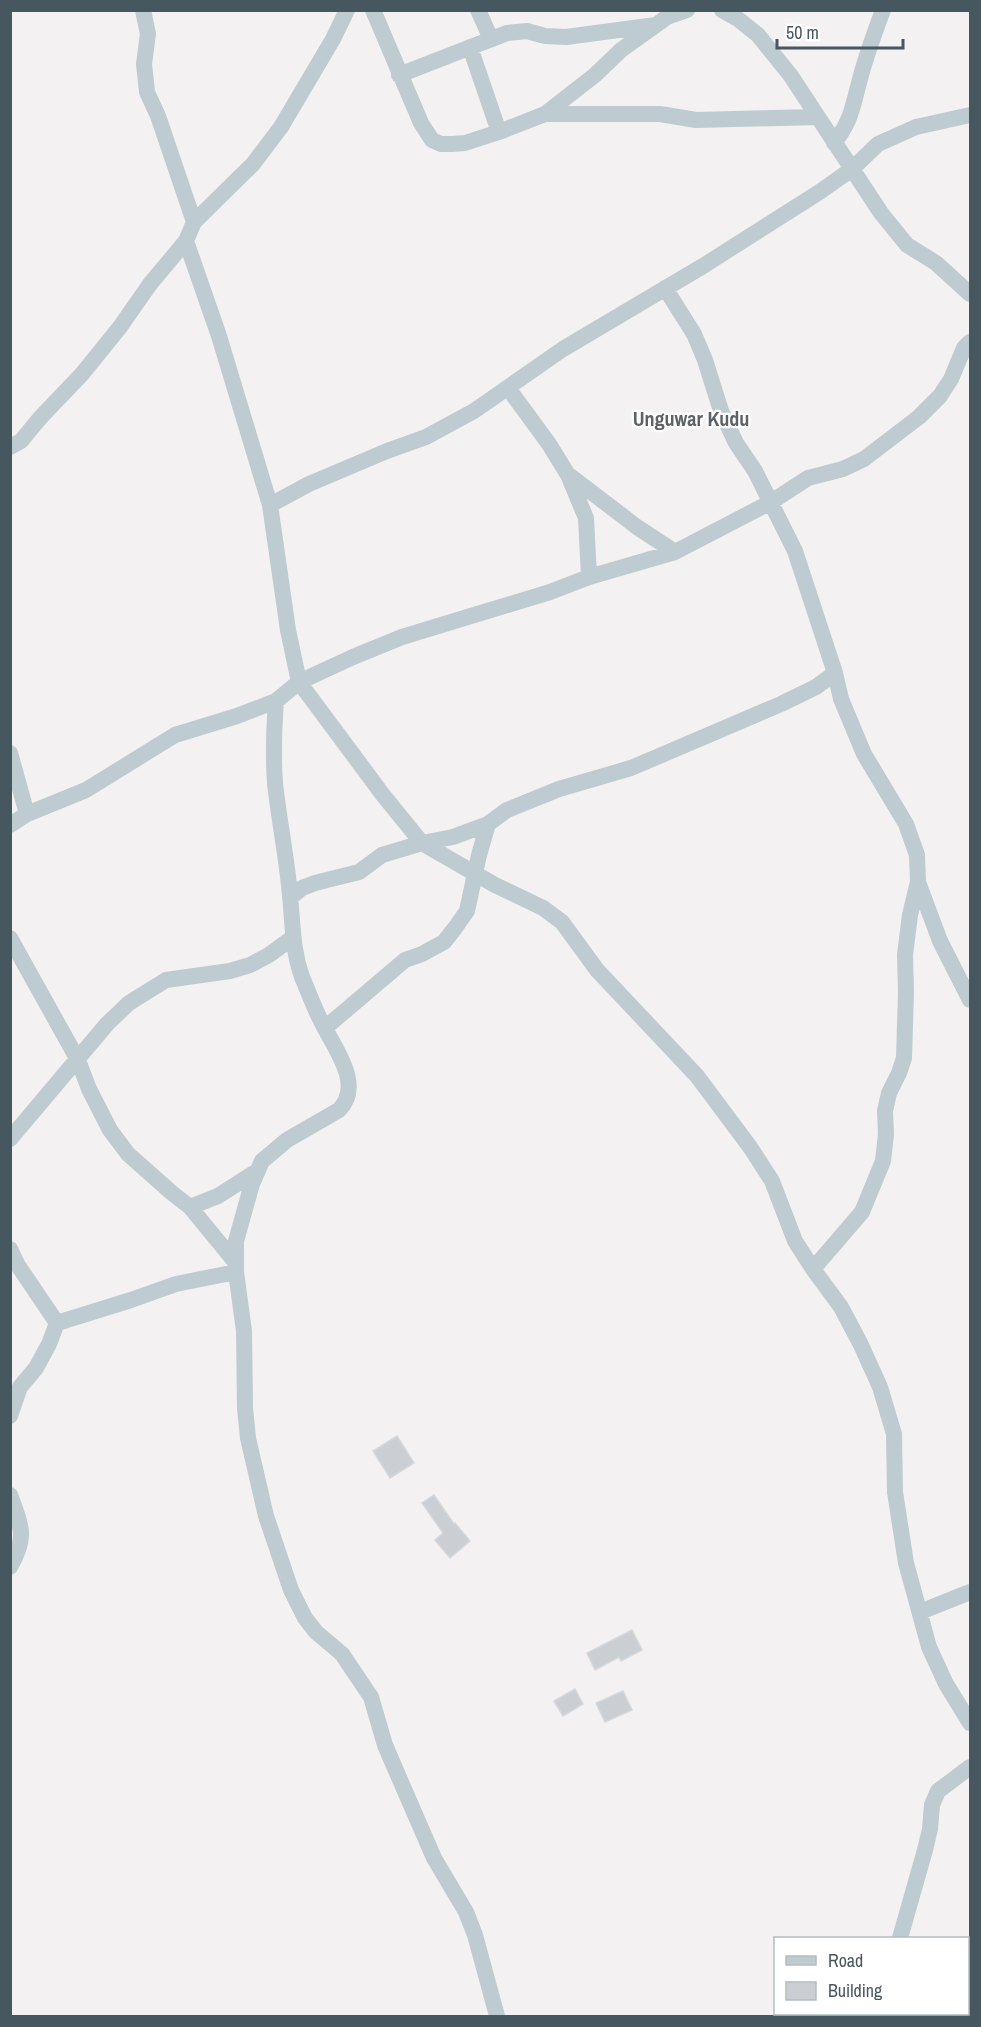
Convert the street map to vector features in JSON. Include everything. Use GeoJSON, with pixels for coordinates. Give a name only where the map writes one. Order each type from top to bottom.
{"type":"FeatureCollection","features":[{"type":"Feature","properties":{"kind":"street"},"geometry":{"type":"LineString","coordinates":[[142,10],[148,34],[144,64],[147,92],[158,116],[194,222]]}},
{"type":"Feature","properties":{"kind":"street"},"geometry":{"type":"LineString","coordinates":[[10,447],[21,441],[82,374],[120,327],[150,284],[186,241],[194,222],[253,164],[281,127],[333,39],[346,10]]}},
{"type":"Feature","properties":{"kind":"street"},"geometry":{"type":"LineString","coordinates":[[373,10],[421,123],[432,140],[441,144],[465,143],[545,114],[664,17]]}},
{"type":"Feature","properties":{"kind":"street"},"geometry":{"type":"LineString","coordinates":[[478,10],[491,39]]}},
{"type":"Feature","properties":{"kind":"street"},"geometry":{"type":"LineString","coordinates":[[399,75],[507,33],[527,31],[545,36],[566,37],[664,17],[687,10]]}},
{"type":"Feature","properties":{"kind":"street"},"geometry":{"type":"LineString","coordinates":[[722,10],[758,35],[791,76],[881,213],[907,245],[936,263],[970,294]]}},
{"type":"Feature","properties":{"kind":"street"},"geometry":{"type":"LineString","coordinates":[[834,143],[843,131],[854,107],[859,83],[883,10]]}},
{"type":"Feature","properties":{"kind":"street"},"geometry":{"type":"LineString","coordinates":[[470,47],[499,132]]}},
{"type":"Feature","properties":{"kind":"street"},"geometry":{"type":"LineString","coordinates":[[545,114],[660,114],[696,120],[818,117]]}},
{"type":"Feature","properties":{"kind":"street"},"geometry":{"type":"LineString","coordinates":[[270,505],[309,484],[387,450],[426,437],[474,411],[563,349],[812,196],[852,169],[878,144],[916,127],[970,115]]}},
{"type":"Feature","properties":{"kind":"street"},"geometry":{"type":"LineString","coordinates":[[186,241],[219,336],[270,505],[287,619],[300,682],[422,843],[449,860],[543,908],[562,922],[597,970],[698,1076],[744,1138],[772,1181],[795,1240],[841,1307],[880,1387],[894,1434],[895,1492],[906,1563],[929,1647],[945,1684],[970,1724]]}},
{"type":"Feature","properties":{"kind":"street"},"geometry":{"type":"LineString","coordinates":[[665,288],[694,334],[721,411],[795,551],[835,673],[841,699],[864,754],[906,824],[917,855],[918,882],[909,915],[905,955],[904,1058],[889,1092],[885,1111],[886,1134],[883,1161],[862,1212],[813,1269]]}},
{"type":"Feature","properties":{"kind":"street"},"geometry":{"type":"LineString","coordinates":[[10,825],[27,814],[86,790],[175,735],[276,701],[300,682],[402,637],[675,552],[771,502],[808,478],[843,469],[864,459],[919,417],[940,396],[951,379],[964,348],[970,342]]}},
{"type":"Feature","properties":{"kind":"street"},"geometry":{"type":"LineString","coordinates":[[508,388],[549,444],[568,475],[586,518],[589,577]]}},
{"type":"Feature","properties":{"kind":"street"},"geometry":{"type":"LineString","coordinates":[[568,475],[637,527],[675,552]]}},
{"type":"Feature","properties":{"kind":"street"},"geometry":{"type":"LineString","coordinates":[[291,897],[302,888],[315,883],[359,872],[382,855],[422,843],[453,837],[488,824],[507,810],[530,800],[631,768],[780,704],[816,687],[835,673]]}},
{"type":"Feature","properties":{"kind":"street"},"geometry":{"type":"LineString","coordinates":[[276,701],[273,741],[275,782],[291,897],[292,938],[301,974],[338,1052],[349,1085],[346,1103],[339,1110],[287,1140],[262,1161],[236,1241],[236,1268],[244,1331],[245,1408],[248,1438],[266,1516],[280,1560],[305,1618],[316,1632],[342,1653],[371,1697],[385,1745],[434,1858],[466,1912],[475,1935],[497,2016]]}},
{"type":"Feature","properties":{"kind":"street"},"geometry":{"type":"LineString","coordinates":[[10,753],[27,814]]}},
{"type":"Feature","properties":{"kind":"street"},"geometry":{"type":"LineString","coordinates":[[325,1028],[405,960],[444,942],[467,911],[488,824]]}},
{"type":"Feature","properties":{"kind":"street"},"geometry":{"type":"LineString","coordinates":[[918,882],[940,941],[970,1000]]}},
{"type":"Feature","properties":{"kind":"street"},"geometry":{"type":"LineString","coordinates":[[10,938],[78,1060],[89,1089],[110,1130],[128,1154],[190,1207],[236,1268]]}},
{"type":"Feature","properties":{"kind":"street"},"geometry":{"type":"LineString","coordinates":[[10,1139],[107,1024],[129,1003],[166,980],[230,971],[268,955],[292,938]]}},
{"type":"Feature","properties":{"kind":"street"},"geometry":{"type":"LineString","coordinates":[[190,1207],[218,1196],[257,1171]]}},
{"type":"Feature","properties":{"kind":"street"},"geometry":{"type":"LineString","coordinates":[[10,1249],[17,1264],[57,1323]]}},
{"type":"Feature","properties":{"kind":"street"},"geometry":{"type":"LineString","coordinates":[[57,1323],[176,1284],[236,1268]]}},
{"type":"Feature","properties":{"kind":"street"},"geometry":{"type":"LineString","coordinates":[[10,1416],[20,1387],[36,1368],[50,1344],[57,1323]]}},
{"type":"Feature","properties":{"kind":"street"},"geometry":{"type":"LineString","coordinates":[[10,1495],[20,1519],[22,1536],[20,1551],[10,1567]]}},
{"type":"Feature","properties":{"kind":"street"},"geometry":{"type":"LineString","coordinates":[[920,1612],[970,1592]]}},
{"type":"Feature","properties":{"kind":"street"},"geometry":{"type":"LineString","coordinates":[[900,1937],[925,1850],[932,1805],[938,1791],[970,1767]]}},
{"type":"Feature","properties":{"kind":"building"},"geometry":{"type":"Polygon","coordinates":[[[397,1436],[414,1463],[390,1478],[373,1451],[397,1436]]]}},
{"type":"Feature","properties":{"kind":"building"},"geometry":{"type":"Polygon","coordinates":[[[434,1495],[454,1524],[470,1541],[450,1558],[435,1540],[443,1533],[422,1503],[434,1495]]]}},
{"type":"Feature","properties":{"kind":"building"},"geometry":{"type":"Polygon","coordinates":[[[632,1630],[642,1650],[621,1661],[619,1657],[595,1670],[587,1653],[632,1630]]]}},
{"type":"Feature","properties":{"kind":"building"},"geometry":{"type":"Polygon","coordinates":[[[575,1689],[583,1704],[563,1716],[554,1701],[575,1689]]]}},
{"type":"Feature","properties":{"kind":"building"},"geometry":{"type":"Polygon","coordinates":[[[623,1691],[632,1710],[605,1722],[596,1703],[623,1691]]]}},
{"type":"Feature","properties":{"kind":"district","name":"Unguwar Kudu"},"geometry":{"type":"Point","coordinates":[691,418]}}]}
